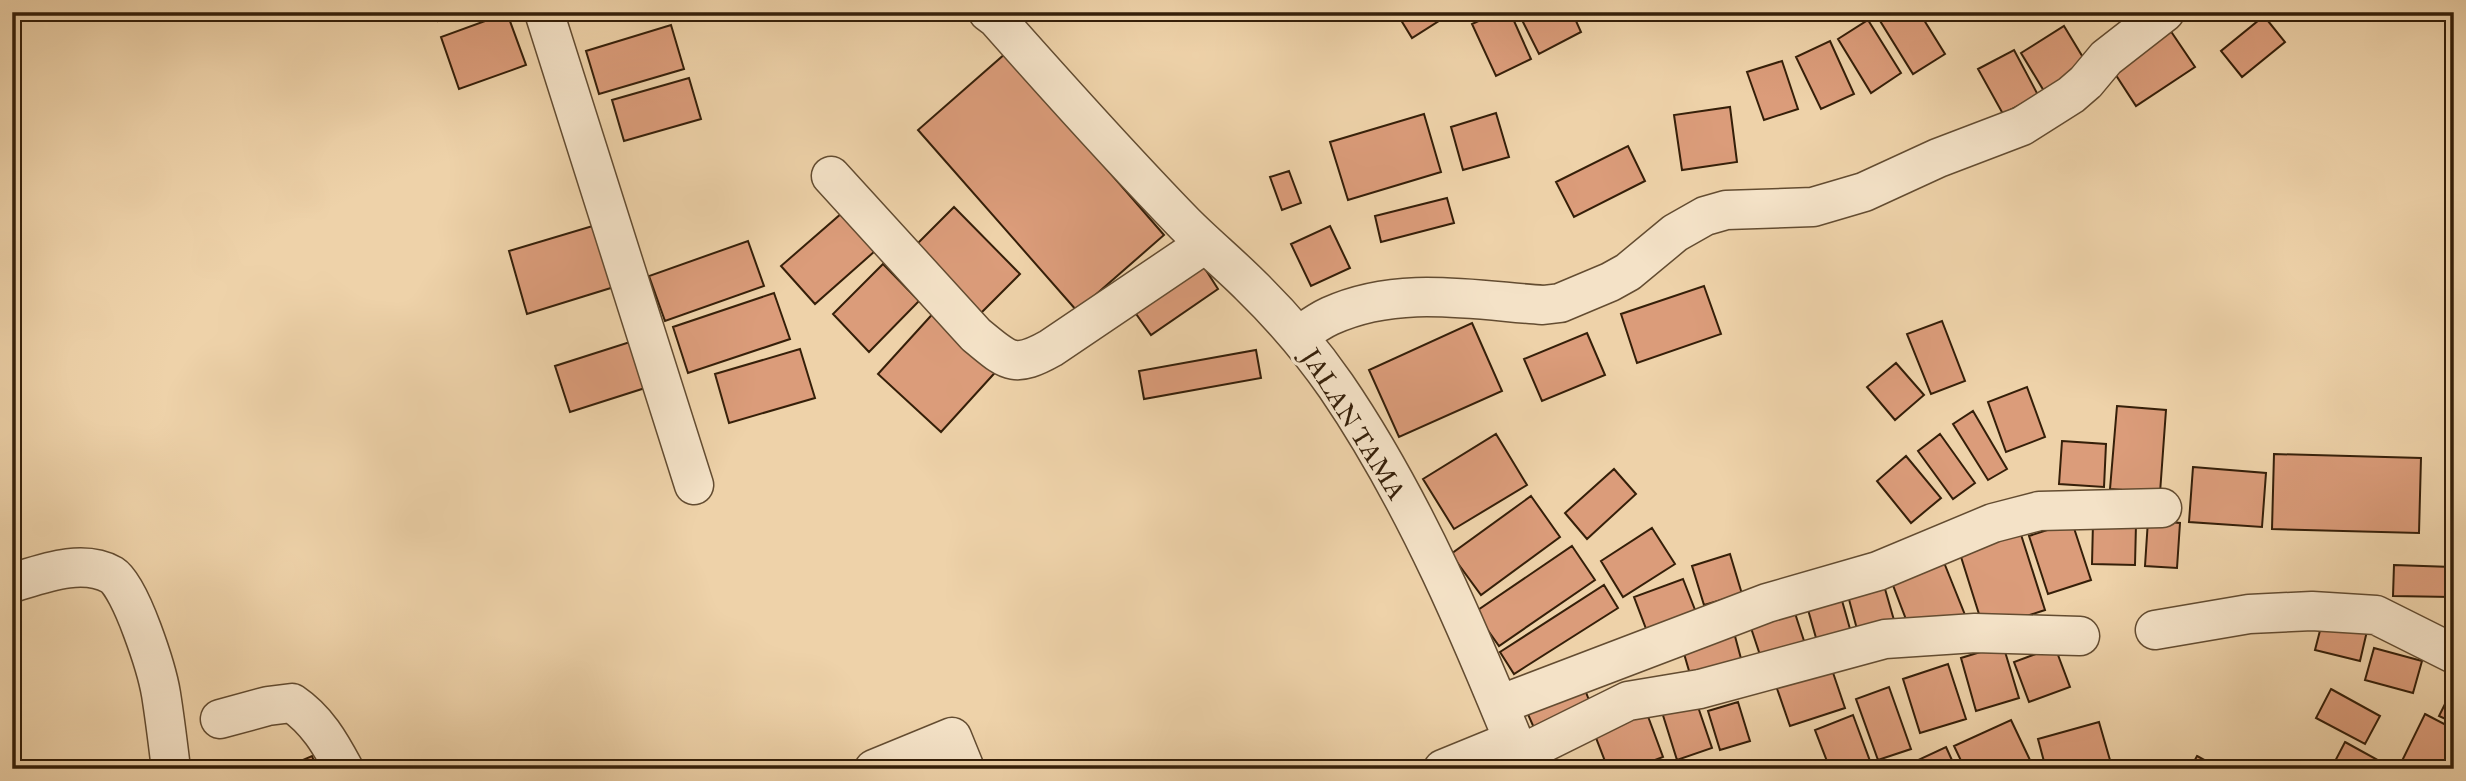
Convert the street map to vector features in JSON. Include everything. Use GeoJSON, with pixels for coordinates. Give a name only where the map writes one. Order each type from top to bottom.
{"type":"FeatureCollection","features":[{"type":"Feature","properties":{"kind":"street"},"geometry":{"type":"LineString","coordinates":[[544,12],[694,485]]}},
{"type":"Feature","properties":{"kind":"street"},"geometry":{"type":"LineString","coordinates":[[1298,336],[1330,316],[1379,301],[1409,297],[1436,295],[1544,305],[1560,303],[1628,272],[1675,233],[1705,216],[1726,210],[1812,206],[1864,192],[1938,158],[2022,126],[2042,115],[2079,89],[2106,58],[2165,12]]}},
{"type":"Feature","properties":{"kind":"street","name":"JALAN TAMA"},"geometry":{"type":"LineString","coordinates":[[994,14],[1111,148],[1298,336],[1335,385],[1365,432],[1426,541],[1519,755]]}},
{"type":"Feature","properties":{"kind":"street"},"geometry":{"type":"LineString","coordinates":[[831,176],[976,335],[1012,361],[1024,361],[1051,348],[1205,244]]}},
{"type":"Feature","properties":{"kind":"street"},"geometry":{"type":"LineString","coordinates":[[1499,705],[1767,603],[1878,571],[1993,523],[2039,511],[2162,508]]}},
{"type":"Feature","properties":{"kind":"street"},"geometry":{"type":"LineString","coordinates":[[12,583],[55,570],[82,567],[113,576],[133,603],[160,691],[171,769]]}},
{"type":"Feature","properties":{"kind":"street"},"geometry":{"type":"LineString","coordinates":[[2155,630],[2249,614],[2312,611],[2376,615],[2454,654]]}},
{"type":"Feature","properties":{"kind":"street"},"geometry":{"type":"LineString","coordinates":[[1443,769],[1519,755],[1628,701],[1700,689],[1885,639],[1975,633],[2080,636]]}},
{"type":"Feature","properties":{"kind":"street"},"geometry":{"type":"LineString","coordinates":[[220,719],[268,706],[292,703],[306,712],[328,739],[344,769]]}},
{"type":"Feature","properties":{"kind":"street"},"geometry":{"type":"LineString","coordinates":[[874,769],[953,737],[965,769]]}},
{"type":"Feature","properties":{"kind":"building"},"geometry":{"type":"Polygon","coordinates":[[[435,12],[466,12],[438,21],[435,12]]]}},
{"type":"Feature","properties":{"kind":"building"},"geometry":{"type":"Polygon","coordinates":[[[1396,12],[1453,12],[1412,38],[1396,12]]]}},
{"type":"Feature","properties":{"kind":"building"},"geometry":{"type":"Polygon","coordinates":[[[1498,12],[1510,12],[1531,59],[1496,76],[1472,24],[1498,12]]]}},
{"type":"Feature","properties":{"kind":"building"},"geometry":{"type":"Polygon","coordinates":[[[1518,12],[1572,12],[1581,32],[1539,54],[1518,12]]]}},
{"type":"Feature","properties":{"kind":"building"},"geometry":{"type":"Polygon","coordinates":[[[1883,12],[1919,12],[1945,54],[1913,74],[1877,16],[1883,12]]]}},
{"type":"Feature","properties":{"kind":"building"},"geometry":{"type":"Polygon","coordinates":[[[507,13],[526,65],[459,89],[441,37],[507,13]]]}},
{"type":"Feature","properties":{"kind":"building"},"geometry":{"type":"Polygon","coordinates":[[[2264,16],[2285,42],[2242,77],[2221,51],[2264,16]]]}},
{"type":"Feature","properties":{"kind":"building"},"geometry":{"type":"Polygon","coordinates":[[[1868,20],[1901,73],[1871,93],[1838,39],[1868,20]]]}},
{"type":"Feature","properties":{"kind":"building"},"geometry":{"type":"Polygon","coordinates":[[[671,25],[684,69],[599,94],[586,51],[671,25]]]}},
{"type":"Feature","properties":{"kind":"building"},"geometry":{"type":"Polygon","coordinates":[[[2064,26],[2087,64],[2044,91],[2021,53],[2064,26]]]}},
{"type":"Feature","properties":{"kind":"building"},"geometry":{"type":"Polygon","coordinates":[[[2168,27],[2195,67],[2136,106],[2110,66],[2168,27]]]}},
{"type":"Feature","properties":{"kind":"building"},"geometry":{"type":"Polygon","coordinates":[[[1830,41],[1854,94],[1821,109],[1796,57],[1830,41]]]}},
{"type":"Feature","properties":{"kind":"building"},"geometry":{"type":"Polygon","coordinates":[[[2014,50],[2038,95],[2003,114],[1978,69],[2014,50]]]}},
{"type":"Feature","properties":{"kind":"building"},"geometry":{"type":"Polygon","coordinates":[[[1006,53],[1164,235],[1077,311],[918,130],[1006,53]]]}},
{"type":"Feature","properties":{"kind":"building"},"geometry":{"type":"Polygon","coordinates":[[[1782,61],[1798,109],[1764,120],[1747,72],[1782,61]]]}},
{"type":"Feature","properties":{"kind":"building"},"geometry":{"type":"Polygon","coordinates":[[[689,78],[701,119],[624,141],[612,100],[689,78]]]}},
{"type":"Feature","properties":{"kind":"building"},"geometry":{"type":"Polygon","coordinates":[[[1730,107],[1737,162],[1682,170],[1674,115],[1730,107]]]}},
{"type":"Feature","properties":{"kind":"building"},"geometry":{"type":"Polygon","coordinates":[[[1496,113],[1509,157],[1463,170],[1451,127],[1496,113]]]}},
{"type":"Feature","properties":{"kind":"building"},"geometry":{"type":"Polygon","coordinates":[[[1424,114],[1441,172],[1348,200],[1330,142],[1424,114]]]}},
{"type":"Feature","properties":{"kind":"building"},"geometry":{"type":"Polygon","coordinates":[[[1628,146],[1645,181],[1574,217],[1556,182],[1628,146]]]}},
{"type":"Feature","properties":{"kind":"building"},"geometry":{"type":"Polygon","coordinates":[[[1289,171],[1301,203],[1282,210],[1270,177],[1289,171]]]}},
{"type":"Feature","properties":{"kind":"building"},"geometry":{"type":"Polygon","coordinates":[[[1447,198],[1454,223],[1381,242],[1375,216],[1447,198]]]}},
{"type":"Feature","properties":{"kind":"building"},"geometry":{"type":"Polygon","coordinates":[[[954,207],[1020,274],[981,313],[915,246],[954,207]]]}},
{"type":"Feature","properties":{"kind":"building"},"geometry":{"type":"Polygon","coordinates":[[[842,213],[875,251],[815,304],[781,266],[842,213]]]}},
{"type":"Feature","properties":{"kind":"building"},"geometry":{"type":"Polygon","coordinates":[[[596,225],[614,287],[527,314],[509,251],[596,225]]]}},
{"type":"Feature","properties":{"kind":"building"},"geometry":{"type":"Polygon","coordinates":[[[1330,226],[1350,268],[1311,286],[1291,244],[1330,226]]]}},
{"type":"Feature","properties":{"kind":"building"},"geometry":{"type":"Polygon","coordinates":[[[748,241],[764,286],[665,321],[649,276],[748,241]]]}},
{"type":"Feature","properties":{"kind":"building"},"geometry":{"type":"Polygon","coordinates":[[[1195,253],[1218,289],[1151,335],[1127,301],[1195,253]]]}},
{"type":"Feature","properties":{"kind":"building"},"geometry":{"type":"Polygon","coordinates":[[[883,264],[919,301],[869,352],[833,314],[883,264]]]}},
{"type":"Feature","properties":{"kind":"building"},"geometry":{"type":"Polygon","coordinates":[[[1704,286],[1721,334],[1637,363],[1621,314],[1704,286]]]}},
{"type":"Feature","properties":{"kind":"building"},"geometry":{"type":"Polygon","coordinates":[[[774,293],[790,339],[688,373],[673,327],[774,293]]]}},
{"type":"Feature","properties":{"kind":"building"},"geometry":{"type":"Polygon","coordinates":[[[938,308],[1001,366],[941,432],[878,374],[938,308]]]}},
{"type":"Feature","properties":{"kind":"building"},"geometry":{"type":"Polygon","coordinates":[[[1942,321],[1965,381],[1931,394],[1907,334],[1942,321]]]}},
{"type":"Feature","properties":{"kind":"building"},"geometry":{"type":"Polygon","coordinates":[[[1472,323],[1502,391],[1399,437],[1369,370],[1472,323]]]}},
{"type":"Feature","properties":{"kind":"building"},"geometry":{"type":"Polygon","coordinates":[[[1587,333],[1605,375],[1542,401],[1524,359],[1587,333]]]}},
{"type":"Feature","properties":{"kind":"building"},"geometry":{"type":"Polygon","coordinates":[[[630,342],[645,388],[570,412],[555,366],[630,342]]]}},
{"type":"Feature","properties":{"kind":"building"},"geometry":{"type":"Polygon","coordinates":[[[800,349],[815,398],[729,423],[715,374],[800,349]]]}},
{"type":"Feature","properties":{"kind":"building"},"geometry":{"type":"Polygon","coordinates":[[[1256,350],[1261,378],[1144,399],[1139,371],[1256,350]]]}},
{"type":"Feature","properties":{"kind":"building"},"geometry":{"type":"Polygon","coordinates":[[[1896,363],[1924,395],[1895,420],[1867,387],[1896,363]]]}},
{"type":"Feature","properties":{"kind":"building"},"geometry":{"type":"Polygon","coordinates":[[[2027,387],[2045,437],[2006,452],[1988,402],[2027,387]]]}},
{"type":"Feature","properties":{"kind":"building"},"geometry":{"type":"Polygon","coordinates":[[[2117,406],[2166,410],[2160,493],[2110,489],[2117,406]]]}},
{"type":"Feature","properties":{"kind":"building"},"geometry":{"type":"Polygon","coordinates":[[[1973,411],[2007,469],[1988,480],[1953,424],[1973,411]]]}},
{"type":"Feature","properties":{"kind":"building"},"geometry":{"type":"Polygon","coordinates":[[[1496,434],[1527,485],[1454,529],[1423,479],[1496,434]]]}},
{"type":"Feature","properties":{"kind":"building"},"geometry":{"type":"Polygon","coordinates":[[[1940,434],[1975,483],[1953,499],[1918,451],[1940,434]]]}},
{"type":"Feature","properties":{"kind":"building"},"geometry":{"type":"Polygon","coordinates":[[[2062,441],[2106,444],[2104,487],[2059,484],[2062,441]]]}},
{"type":"Feature","properties":{"kind":"building"},"geometry":{"type":"Polygon","coordinates":[[[2274,454],[2421,458],[2419,533],[2272,529],[2274,454]]]}},
{"type":"Feature","properties":{"kind":"building"},"geometry":{"type":"Polygon","coordinates":[[[1906,456],[1941,498],[1911,523],[1877,481],[1906,456]]]}},
{"type":"Feature","properties":{"kind":"building"},"geometry":{"type":"Polygon","coordinates":[[[2193,467],[2266,473],[2262,527],[2189,522],[2193,467]]]}},
{"type":"Feature","properties":{"kind":"building"},"geometry":{"type":"Polygon","coordinates":[[[1614,469],[1636,494],[1587,539],[1565,513],[1614,469]]]}},
{"type":"Feature","properties":{"kind":"building"},"geometry":{"type":"Polygon","coordinates":[[[1531,496],[1560,537],[1481,595],[1451,554],[1531,496]]]}},
{"type":"Feature","properties":{"kind":"building"},"geometry":{"type":"Polygon","coordinates":[[[2148,520],[2180,523],[2177,568],[2145,566],[2148,520]]]}},
{"type":"Feature","properties":{"kind":"building"},"geometry":{"type":"Polygon","coordinates":[[[2017,522],[2045,610],[1984,630],[1956,541],[2017,522]]]}},
{"type":"Feature","properties":{"kind":"building"},"geometry":{"type":"Polygon","coordinates":[[[2072,522],[2091,580],[2048,594],[2029,536],[2072,522]]]}},
{"type":"Feature","properties":{"kind":"building"},"geometry":{"type":"Polygon","coordinates":[[[2093,522],[2136,524],[2135,565],[2092,564],[2093,522]]]}},
{"type":"Feature","properties":{"kind":"building"},"geometry":{"type":"Polygon","coordinates":[[[1652,528],[1675,564],[1623,597],[1601,561],[1652,528]]]}},
{"type":"Feature","properties":{"kind":"building"},"geometry":{"type":"Polygon","coordinates":[[[1572,546],[1595,580],[1499,646],[1475,612],[1572,546]]]}},
{"type":"Feature","properties":{"kind":"building"},"geometry":{"type":"Polygon","coordinates":[[[1730,554],[1742,594],[1704,605],[1692,566],[1730,554]]]}},
{"type":"Feature","properties":{"kind":"building"},"geometry":{"type":"Polygon","coordinates":[[[1943,560],[1965,615],[1912,635],[1891,580],[1943,560]]]}},
{"type":"Feature","properties":{"kind":"building"},"geometry":{"type":"Polygon","coordinates":[[[2394,565],[2452,567],[2451,597],[2393,596],[2394,565]]]}},
{"type":"Feature","properties":{"kind":"building"},"geometry":{"type":"Polygon","coordinates":[[[1683,579],[1697,615],[1648,634],[1634,597],[1683,579]]]}},
{"type":"Feature","properties":{"kind":"building"},"geometry":{"type":"Polygon","coordinates":[[[1883,582],[1898,634],[1861,644],[1847,592],[1883,582]]]}},
{"type":"Feature","properties":{"kind":"building"},"geometry":{"type":"Polygon","coordinates":[[[1604,585],[1618,608],[1514,674],[1500,652],[1604,585]]]}},
{"type":"Feature","properties":{"kind":"building"},"geometry":{"type":"Polygon","coordinates":[[[1839,590],[1854,643],[1820,652],[1805,599],[1839,590]]]}},
{"type":"Feature","properties":{"kind":"building"},"geometry":{"type":"Polygon","coordinates":[[[1792,604],[1807,650],[1763,664],[1748,619],[1792,604]]]}},
{"type":"Feature","properties":{"kind":"building"},"geometry":{"type":"Polygon","coordinates":[[[2323,619],[2367,631],[2360,661],[2315,650],[2323,619]]]}},
{"type":"Feature","properties":{"kind":"building"},"geometry":{"type":"Polygon","coordinates":[[[1732,625],[1743,666],[1692,681],[1680,640],[1732,625]]]}},
{"type":"Feature","properties":{"kind":"building"},"geometry":{"type":"Polygon","coordinates":[[[2003,645],[2019,698],[1976,711],[1961,658],[2003,645]]]}},
{"type":"Feature","properties":{"kind":"building"},"geometry":{"type":"Polygon","coordinates":[[[2055,647],[2070,687],[2029,702],[2014,662],[2055,647]]]}},
{"type":"Feature","properties":{"kind":"building"},"geometry":{"type":"Polygon","coordinates":[[[2374,648],[2422,661],[2413,693],[2365,680],[2374,648]]]}},
{"type":"Feature","properties":{"kind":"building"},"geometry":{"type":"Polygon","coordinates":[[[1828,658],[1845,708],[1790,726],[1773,677],[1828,658]]]}},
{"type":"Feature","properties":{"kind":"building"},"geometry":{"type":"Polygon","coordinates":[[[1948,664],[1966,719],[1920,733],[1903,679],[1948,664]]]}},
{"type":"Feature","properties":{"kind":"building"},"geometry":{"type":"Polygon","coordinates":[[[1580,677],[1594,713],[1538,737],[1523,703],[1580,677]]]}},
{"type":"Feature","properties":{"kind":"building"},"geometry":{"type":"Polygon","coordinates":[[[2454,686],[2454,723],[2439,716],[2454,686]]]}},
{"type":"Feature","properties":{"kind":"building"},"geometry":{"type":"Polygon","coordinates":[[[1889,687],[1911,749],[1878,760],[1856,699],[1889,687]]]}},
{"type":"Feature","properties":{"kind":"building"},"geometry":{"type":"Polygon","coordinates":[[[2331,689],[2380,716],[2365,744],[2316,718],[2331,689]]]}},
{"type":"Feature","properties":{"kind":"building"},"geometry":{"type":"Polygon","coordinates":[[[1695,698],[1712,748],[1677,760],[1661,709],[1695,698]]]}},
{"type":"Feature","properties":{"kind":"building"},"geometry":{"type":"Polygon","coordinates":[[[1738,702],[1750,741],[1720,750],[1708,711],[1738,702]]]}},
{"type":"Feature","properties":{"kind":"building"},"geometry":{"type":"Polygon","coordinates":[[[1646,711],[1663,757],[1631,769],[1608,769],[1593,730],[1646,711]]]}},
{"type":"Feature","properties":{"kind":"building"},"geometry":{"type":"Polygon","coordinates":[[[2425,714],[2454,729],[2454,769],[2399,767],[2425,714]]]}},
{"type":"Feature","properties":{"kind":"building"},"geometry":{"type":"Polygon","coordinates":[[[1853,715],[1873,769],[1830,769],[1815,730],[1853,715]]]}},
{"type":"Feature","properties":{"kind":"building"},"geometry":{"type":"Polygon","coordinates":[[[2011,720],[2030,760],[2012,769],[1965,769],[1954,746],[2011,720]]]}},
{"type":"Feature","properties":{"kind":"building"},"geometry":{"type":"Polygon","coordinates":[[[2099,722],[2110,760],[2080,769],[2046,769],[2038,739],[2099,722]]]}},
{"type":"Feature","properties":{"kind":"building"},"geometry":{"type":"Polygon","coordinates":[[[2345,742],[2394,769],[2331,769],[2345,742]]]}},
{"type":"Feature","properties":{"kind":"building"},"geometry":{"type":"Polygon","coordinates":[[[1946,747],[1956,769],[1899,769],[1946,747]]]}},
{"type":"Feature","properties":{"kind":"building"},"geometry":{"type":"Polygon","coordinates":[[[312,756],[317,769],[282,769],[312,756]]]}},
{"type":"Feature","properties":{"kind":"building"},"geometry":{"type":"Polygon","coordinates":[[[2197,756],[2221,769],[2190,769],[2197,756]]]}}]}
